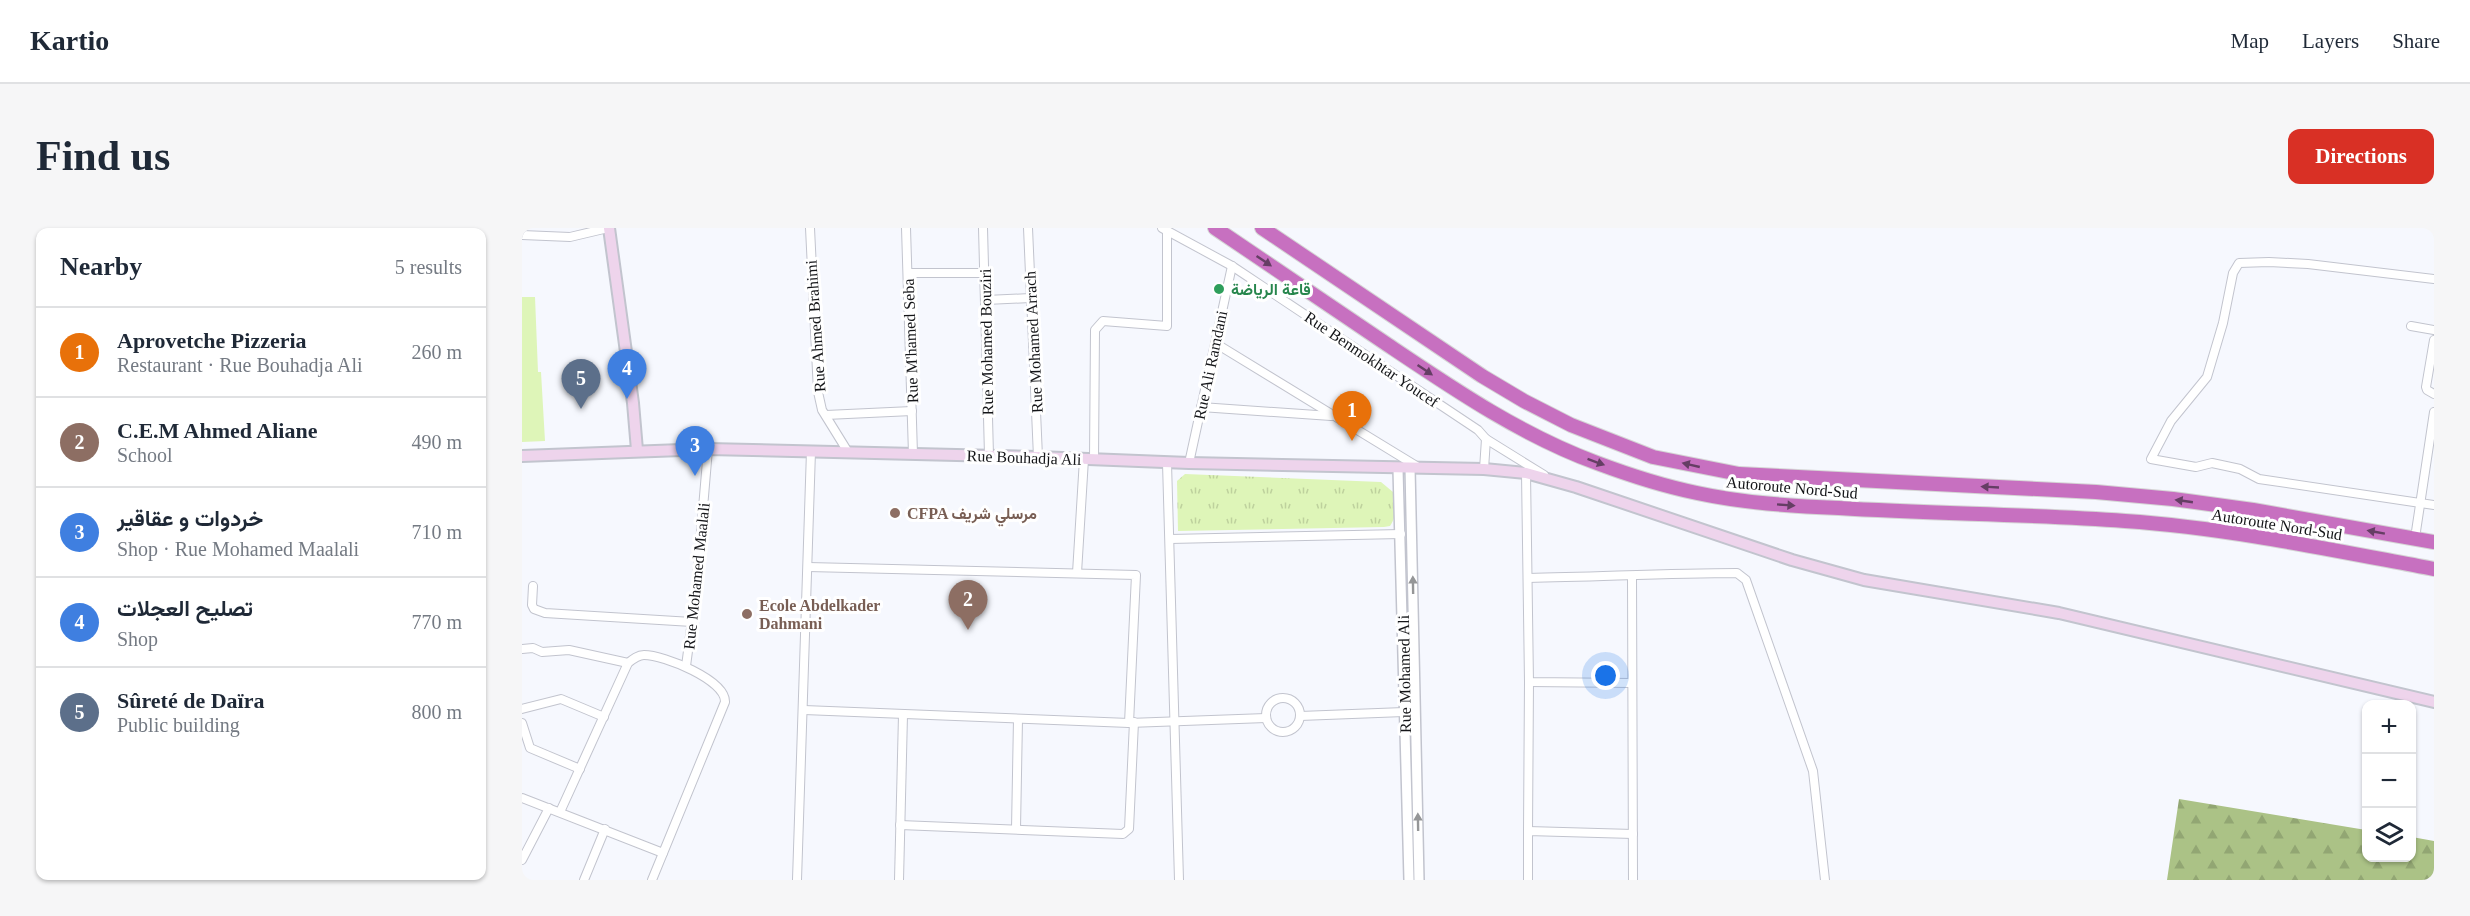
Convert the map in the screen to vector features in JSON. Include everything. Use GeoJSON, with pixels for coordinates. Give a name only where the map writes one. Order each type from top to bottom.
{"type":"FeatureCollection","features":[{"type":"Feature","properties":{"kind":"highway","name":"Autoroute Nord-Sud"},"geometry":{"type":"LineString","coordinates":[[1215,228],[1462,395],[1512,424],[1564,450],[1665,485],[1698,494],[1780,505],[2011,514],[2190,527],[2271,538],[2434,569]]}},
{"type":"Feature","properties":{"kind":"highway","name":"Autoroute Nord-Sud"},"geometry":{"type":"LineString","coordinates":[[1262,228],[1482,376],[1524,401],[1581,430],[1653,457],[1739,474],[2096,492],[2173,499],[2253,510],[2434,542]]}},
{"type":"Feature","properties":{"kind":"main road"},"geometry":{"type":"LineString","coordinates":[[608,228],[633,403],[637,450]]}},
{"type":"Feature","properties":{"kind":"main road","name":"Rue Bouhadja Ali"},"geometry":{"type":"LineString","coordinates":[[522,456],[708,449],[989,455],[1167,463],[1484,469],[1526,472],[1792,560],[1864,580],[2059,613],[2434,702]]}},
{"type":"Feature","properties":{"kind":"street"},"geometry":{"type":"LineString","coordinates":[[522,235],[570,237],[608,228]]}},
{"type":"Feature","properties":{"kind":"street","name":"Rue Ahmed Brahimi"},"geometry":{"type":"LineString","coordinates":[[810,228],[818,392],[826,415],[848,452]]}},
{"type":"Feature","properties":{"kind":"street","name":"Rue M'hamed Seba"},"geometry":{"type":"LineString","coordinates":[[906,228],[913,454]]}},
{"type":"Feature","properties":{"kind":"street","name":"Rue Mohamed Bouziri"},"geometry":{"type":"LineString","coordinates":[[983,228],[989,455]]}},
{"type":"Feature","properties":{"kind":"street","name":"Rue Mohamed Arrach"},"geometry":{"type":"LineString","coordinates":[[1028,228],[1038,457]]}},
{"type":"Feature","properties":{"kind":"street"},"geometry":{"type":"LineString","coordinates":[[1077,573],[1089,459],[1095,330],[1103,321],[1167,326],[1165,230]]}},
{"type":"Feature","properties":{"kind":"street","name":"Rue Benmokhtar Youcef"},"geometry":{"type":"LineString","coordinates":[[1165,230],[1232,266],[1470,424],[1486,439],[1553,480]]}},
{"type":"Feature","properties":{"kind":"street"},"geometry":{"type":"LineString","coordinates":[[2434,279],[2307,264],[2239,263],[2233,273],[2223,323],[2207,377],[2171,421],[2151,459],[2196,467],[2212,463],[2240,469],[2259,479],[2434,505]]}},
{"type":"Feature","properties":{"kind":"street","name":"Rue Ali Ramdani"},"geometry":{"type":"LineString","coordinates":[[1189,463],[1232,266]]}},
{"type":"Feature","properties":{"kind":"street"},"geometry":{"type":"LineString","coordinates":[[908,273],[985,273]]}},
{"type":"Feature","properties":{"kind":"street"},"geometry":{"type":"LineString","coordinates":[[986,300],[1030,298]]}},
{"type":"Feature","properties":{"kind":"street"},"geometry":{"type":"LineString","coordinates":[[2411,326],[2434,330]]}},
{"type":"Feature","properties":{"kind":"street"},"geometry":{"type":"LineString","coordinates":[[2434,340],[2426,387],[2434,394]]}},
{"type":"Feature","properties":{"kind":"street"},"geometry":{"type":"LineString","coordinates":[[1215,343],[1422,469]]}},
{"type":"Feature","properties":{"kind":"street"},"geometry":{"type":"LineString","coordinates":[[1201,407],[1335,416]]}},
{"type":"Feature","properties":{"kind":"street"},"geometry":{"type":"LineString","coordinates":[[826,415],[912,411]]}},
{"type":"Feature","properties":{"kind":"street"},"geometry":{"type":"LineString","coordinates":[[2415,538],[2432,439],[2434,412]]}},
{"type":"Feature","properties":{"kind":"street"},"geometry":{"type":"LineString","coordinates":[[1484,469],[1486,439]]}},
{"type":"Feature","properties":{"kind":"street","name":"Rue Mohamed Maalali"},"geometry":{"type":"LineString","coordinates":[[686,666],[708,449]]}},
{"type":"Feature","properties":{"kind":"street"},"geometry":{"type":"LineString","coordinates":[[798,880],[811,451]]}},
{"type":"Feature","properties":{"kind":"street"},"geometry":{"type":"LineString","coordinates":[[1167,463],[1179,880]]}},
{"type":"Feature","properties":{"kind":"street"},"geometry":{"type":"LineString","coordinates":[[1410,468],[1419,880]]}},
{"type":"Feature","properties":{"kind":"street","name":"Rue Mohamed Ali"},"geometry":{"type":"LineString","coordinates":[[1398,469],[1409,880]]}},
{"type":"Feature","properties":{"kind":"street"},"geometry":{"type":"LineString","coordinates":[[1526,472],[1529,682],[1528,880]]}},
{"type":"Feature","properties":{"kind":"street"},"geometry":{"type":"LineString","coordinates":[[1170,539],[1401,534]]}},
{"type":"Feature","properties":{"kind":"street"},"geometry":{"type":"LineString","coordinates":[[808,567],[1136,575],[1129,829],[1125,832],[900,825]]}},
{"type":"Feature","properties":{"kind":"street"},"geometry":{"type":"LineString","coordinates":[[1528,578],[1737,573],[1746,580],[1813,771],[1825,880]]}},
{"type":"Feature","properties":{"kind":"street"},"geometry":{"type":"LineString","coordinates":[[1632,577],[1633,880]]}},
{"type":"Feature","properties":{"kind":"street"},"geometry":{"type":"LineString","coordinates":[[532,585],[534,609],[544,613],[692,622]]}},
{"type":"Feature","properties":{"kind":"street"},"geometry":{"type":"LineString","coordinates":[[522,649],[533,648],[542,652],[569,650],[628,663]]}},
{"type":"Feature","properties":{"kind":"street"},"geometry":{"type":"LineString","coordinates":[[560,812],[628,663],[633,658],[645,655],[686,666],[720,688],[724,693],[725,702],[652,880]]}},
{"type":"Feature","properties":{"kind":"street"},"geometry":{"type":"LineString","coordinates":[[1529,682],[1632,683]]}},
{"type":"Feature","properties":{"kind":"street"},"geometry":{"type":"LineString","coordinates":[[1283,698],[1296,705],[1300,716],[1296,725],[1284,732],[1273,728],[1266,718],[1269,706],[1277,699],[1283,698]]}},
{"type":"Feature","properties":{"kind":"street"},"geometry":{"type":"LineString","coordinates":[[522,709],[561,699],[604,717]]}},
{"type":"Feature","properties":{"kind":"street"},"geometry":{"type":"LineString","coordinates":[[804,710],[1131,722],[1266,718]]}},
{"type":"Feature","properties":{"kind":"street"},"geometry":{"type":"LineString","coordinates":[[1300,716],[1404,712]]}},
{"type":"Feature","properties":{"kind":"street"},"geometry":{"type":"LineString","coordinates":[[898,880],[903,715]]}},
{"type":"Feature","properties":{"kind":"street"},"geometry":{"type":"LineString","coordinates":[[1016,829],[1018,719]]}},
{"type":"Feature","properties":{"kind":"street"},"geometry":{"type":"LineString","coordinates":[[522,723],[530,748],[580,769]]}},
{"type":"Feature","properties":{"kind":"street"},"geometry":{"type":"LineString","coordinates":[[522,798],[663,853]]}},
{"type":"Feature","properties":{"kind":"street"},"geometry":{"type":"LineString","coordinates":[[522,860],[549,808]]}},
{"type":"Feature","properties":{"kind":"street"},"geometry":{"type":"LineString","coordinates":[[584,880],[606,830]]}},
{"type":"Feature","properties":{"kind":"street"},"geometry":{"type":"LineString","coordinates":[[1528,831],[1633,834]]}},
{"type":"Feature","properties":{"kind":"green space"},"geometry":{"type":"Polygon","coordinates":[[[522,297],[535,297],[538,372],[541,372],[545,441],[522,442],[522,297]]]}},
{"type":"Feature","properties":{"kind":"green space"},"geometry":{"type":"Polygon","coordinates":[[[1185,474],[1381,482],[1393,492],[1395,514],[1390,526],[1384,527],[1178,531],[1177,481],[1185,474]]]}},
{"type":"Feature","properties":{"kind":"green space"},"geometry":{"type":"Polygon","coordinates":[[[2179,799],[2362,829],[2362,862],[2416,862],[2416,838],[2434,841],[2434,880],[2167,880],[2179,799]]]}},
{"type":"Feature","properties":{"kind":"place","name":"قاعة الرياضة"},"geometry":{"type":"Point","coordinates":[1219,289]}},
{"type":"Feature","properties":{"kind":"place","name":"تصليح العجلات"},"geometry":{"type":"Point","coordinates":[627,399]}},
{"type":"Feature","properties":{"kind":"place","name":"Sûreté de Daïra"},"geometry":{"type":"Point","coordinates":[581,409]}},
{"type":"Feature","properties":{"kind":"place","name":"Aprovetche Pizzeria"},"geometry":{"type":"Point","coordinates":[1352,441]}},
{"type":"Feature","properties":{"kind":"place","name":"خردوات و عقاقير"},"geometry":{"type":"Point","coordinates":[695,476]}},
{"type":"Feature","properties":{"kind":"place","name":"CFPA مرسلي شريف"},"geometry":{"type":"Point","coordinates":[895,513]}},
{"type":"Feature","properties":{"kind":"place","name":"Ecole Abdelkader Dahmani"},"geometry":{"type":"Point","coordinates":[747,614]}},
{"type":"Feature","properties":{"kind":"place","name":"C.E.M Ahmed Aliane"},"geometry":{"type":"Point","coordinates":[968,630]}}]}
